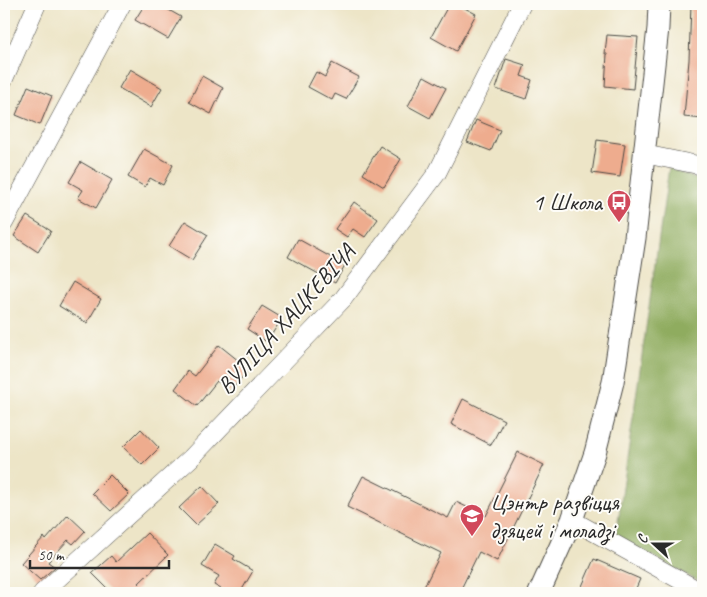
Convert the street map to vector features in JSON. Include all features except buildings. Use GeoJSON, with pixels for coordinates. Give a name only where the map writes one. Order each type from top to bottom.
{"type":"FeatureCollection","features":[{"type":"Feature","properties":{"kind":"street"},"geometry":{"type":"LineString","coordinates":[[4,79],[37,4]]}},
{"type":"Feature","properties":{"kind":"street"},"geometry":{"type":"LineString","coordinates":[[4,223],[122,4]]}},
{"type":"Feature","properties":{"kind":"street","name":"ВУЛІЦА ХАЦКЕВІЧА"},"geometry":{"type":"LineString","coordinates":[[42,593],[191,458],[343,299],[437,173],[522,4]]}},
{"type":"Feature","properties":{"kind":"street"},"geometry":{"type":"LineString","coordinates":[[539,593],[572,520],[595,453],[613,382],[635,238],[659,4]]}},
{"type":"Feature","properties":{"kind":"street"},"geometry":{"type":"LineString","coordinates":[[644,154],[703,166]]}},
{"type":"Feature","properties":{"kind":"street"},"geometry":{"type":"LineString","coordinates":[[572,520],[703,593]]}},
{"type":"Feature","properties":{"kind":"green space"},"geometry":{"type":"Polygon","coordinates":[[[669,168],[703,182],[703,584],[616,536],[669,168]]]}},
{"type":"Feature","properties":{"kind":"place","name":"1 Школа"},"geometry":{"type":"Point","coordinates":[619,223]}},
{"type":"Feature","properties":{"kind":"place","name":"Цэнтр развіцця дзяцей і моладзі"},"geometry":{"type":"Point","coordinates":[472,537]}}]}
